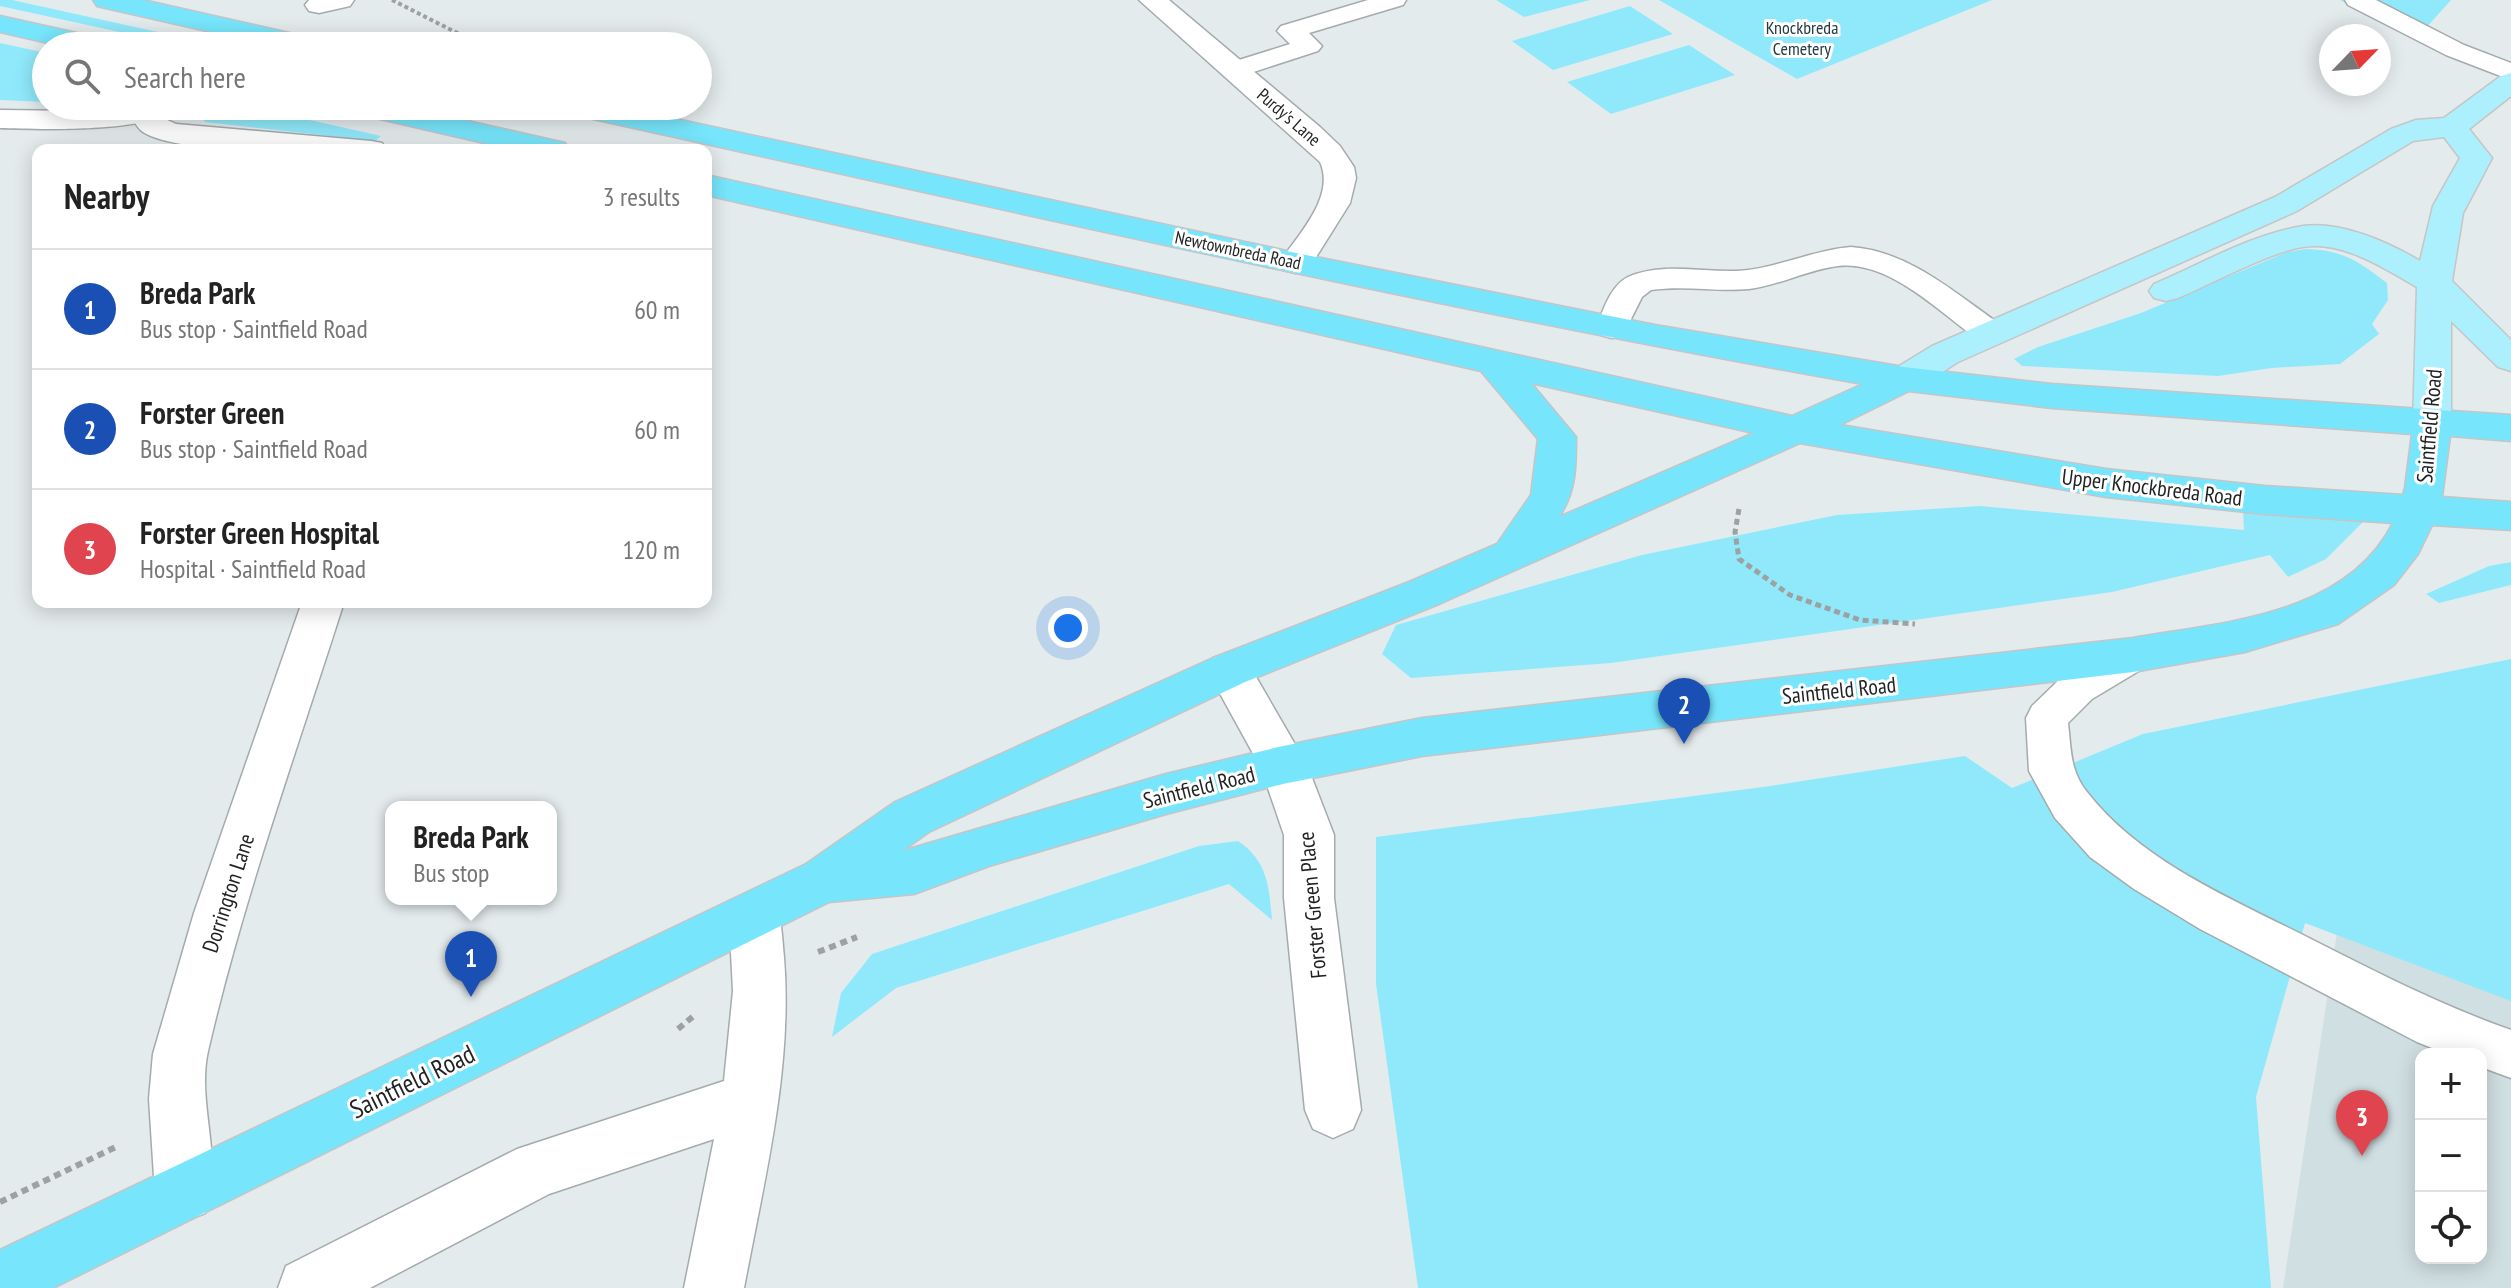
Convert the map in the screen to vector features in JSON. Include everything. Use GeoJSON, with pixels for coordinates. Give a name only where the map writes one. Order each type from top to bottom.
{"type":"FeatureCollection","features":[{"type":"Feature","properties":{"kind":"highway"},"geometry":{"type":"LineString","coordinates":[[107,0],[240,32]]}},
{"type":"Feature","properties":{"kind":"highway"},"geometry":{"type":"LineString","coordinates":[[0,24],[36,32]]}},
{"type":"Feature","properties":{"kind":"highway"},"geometry":{"type":"LineString","coordinates":[[422,120],[528,144]]}},
{"type":"Feature","properties":{"kind":"highway","name":"Newtownbreda Road"},"geometry":{"type":"LineString","coordinates":[[639,120],[1296,263],[1612,328],[1904,379]]}},
{"type":"Feature","properties":{"kind":"highway"},"geometry":{"type":"LineString","coordinates":[[712,186],[1796,430]]}},
{"type":"Feature","properties":{"kind":"highway"},"geometry":{"type":"LineString","coordinates":[[1495,364],[1557,437],[1556,474],[1551,498],[1513,552]]}},
{"type":"Feature","properties":{"kind":"highway"},"geometry":{"type":"LineString","coordinates":[[1904,379],[2052,396],[2511,428]]}},
{"type":"Feature","properties":{"kind":"highway","name":"Saintfield Road"},"geometry":{"type":"LineString","coordinates":[[0,1282],[824,880],[912,817],[1229,670],[1424,593],[1796,430],[1904,379]]}},
{"type":"Feature","properties":{"kind":"highway","name":"Saintfield Road"},"geometry":{"type":"LineString","coordinates":[[824,880],[914,872],[985,846],[1166,794],[1283,765],[1422,737],[2133,655],[2245,635],[2323,613],[2379,574],[2403,543],[2418,512],[2425,488],[2432,423]]}},
{"type":"Feature","properties":{"kind":"highway","name":"Upper Knockbreda Road"},"geometry":{"type":"LineString","coordinates":[[1796,430],[2106,483],[2418,512],[2511,516]]}},
{"type":"Feature","properties":{"kind":"main road"},"geometry":{"type":"LineString","coordinates":[[2452,127],[2511,82]]}},
{"type":"Feature","properties":{"kind":"main road","name":"Saintfield Road"},"geometry":{"type":"LineString","coordinates":[[1904,379],[1945,354],[2286,204],[2402,135],[2416,129],[2452,127],[2476,158],[2448,210],[2436,284],[2432,423]]}},
{"type":"Feature","properties":{"kind":"main road"},"geometry":{"type":"LineString","coordinates":[[2089,293],[2157,295],[2278,243],[2305,236],[2336,238],[2364,246],[2436,284],[2480,332],[2511,359]]}},
{"type":"Feature","properties":{"kind":"street","name":"Purdy's Lane"},"geometry":{"type":"LineString","coordinates":[[1153,0],[1309,133],[1331,155],[1340,170],[1339,186],[1330,211],[1296,263]]}},
{"type":"Feature","properties":{"kind":"street"},"geometry":{"type":"LineString","coordinates":[[0,119],[32,119]]}},
{"type":"Feature","properties":{"kind":"street"},"geometry":{"type":"LineString","coordinates":[[152,120],[151,124],[170,133],[300,144]]}},
{"type":"Feature","properties":{"kind":"street","name":"Dorrington Lane"},"geometry":{"type":"LineString","coordinates":[[184,1192],[177,1099],[180,1054],[220,913],[321,608]]}},
{"type":"Feature","properties":{"kind":"street","name":"Forster Green Place"},"geometry":{"type":"LineString","coordinates":[[1229,670],[1283,765],[1309,835],[1309,898],[1333,1110]]}},
{"type":"Feature","properties":{"kind":"street"},"geometry":{"type":"LineString","coordinates":[[714,1288],[750,1100],[760,991],[755,914]]}},
{"type":"Feature","properties":{"kind":"street"},"geometry":{"type":"LineString","coordinates":[[308,1288],[537,1169],[750,1100]]}},
{"type":"Feature","properties":{"kind":"lane"},"geometry":{"type":"LineString","coordinates":[[1235,70],[1309,46],[1290,31],[1363,4],[1394,0]]}},
{"type":"Feature","properties":{"kind":"lane"},"geometry":{"type":"LineString","coordinates":[[2357,0],[2455,50],[2511,72]]}},
{"type":"Feature","properties":{"kind":"lane"},"geometry":{"type":"LineString","coordinates":[[1612,328],[1626,295],[1638,283],[1663,279],[1712,282],[1753,279],[1814,260],[1867,257],[1891,266],[1992,334]]}},
{"type":"Feature","properties":{"kind":"lane"},"geometry":{"type":"LineString","coordinates":[[2133,655],[2077,688],[2047,718],[2046,740],[2051,771],[2071,805],[2106,843],[2150,875],[2216,914],[2434,1026],[2511,1054]]}},
{"type":"Feature","properties":{"kind":"path"},"geometry":{"type":"LineString","coordinates":[[392,0],[455,32]]}},
{"type":"Feature","properties":{"kind":"path"},"geometry":{"type":"LineString","coordinates":[[1739,508],[1735,532],[1739,559],[1790,595],[1860,620],[1920,625]]}},
{"type":"Feature","properties":{"kind":"path"},"geometry":{"type":"LineString","coordinates":[[0,1202],[132,1140]]}},
{"type":"Feature","properties":{"kind":"shaded area"},"geometry":{"type":"Polygon","coordinates":[[[2342,900],[2511,948],[2511,1288],[2283,1288],[2342,900]]]}},
{"type":"Feature","properties":{"kind":"green space"},"geometry":{"type":"Polygon","coordinates":[[[0,0],[12,0],[158,32],[120,32],[0,6],[0,0]]]}},
{"type":"Feature","properties":{"kind":"green space"},"geometry":{"type":"Polygon","coordinates":[[[1496,0],[1590,0],[1524,17],[1496,0]]]}},
{"type":"Feature","properties":{"kind":"green space","name":"Knockbreda Cemetery"},"geometry":{"type":"Polygon","coordinates":[[[1659,0],[1992,0],[1797,79],[1659,0]]]}},
{"type":"Feature","properties":{"kind":"green space"},"geometry":{"type":"Polygon","coordinates":[[[2340,0],[2451,0],[2416,39],[2340,0]]]}},
{"type":"Feature","properties":{"kind":"green space"},"geometry":{"type":"Polygon","coordinates":[[[1630,6],[1673,34],[1553,70],[1512,41],[1630,6]]]}},
{"type":"Feature","properties":{"kind":"green space"},"geometry":{"type":"Polygon","coordinates":[[[0,43],[32,50],[32,101],[0,100],[0,43]]]}},
{"type":"Feature","properties":{"kind":"green space"},"geometry":{"type":"Polygon","coordinates":[[[1689,45],[1735,75],[1611,114],[1567,82],[1689,45]]]}},
{"type":"Feature","properties":{"kind":"green space"},"geometry":{"type":"Polygon","coordinates":[[[204,120],[310,120],[381,136],[375,141],[204,120]]]}},
{"type":"Feature","properties":{"kind":"green space"},"geometry":{"type":"Polygon","coordinates":[[[2306,249],[2350,258],[2387,283],[2388,300],[2372,324],[2379,334],[2340,364],[2272,368],[2218,376],[2022,366],[2014,359],[2038,347],[2141,313],[2287,252],[2306,249]]]}},
{"type":"Feature","properties":{"kind":"green space"},"geometry":{"type":"Polygon","coordinates":[[[1980,506],[2244,530],[2243,510],[2357,517],[2364,521],[2326,559],[2288,577],[2270,555],[2112,592],[1611,663],[1411,678],[1382,654],[1396,625],[1642,555],[1837,515],[1980,506]]]}},
{"type":"Feature","properties":{"kind":"green space"},"geometry":{"type":"Polygon","coordinates":[[[2511,562],[2511,585],[2439,603],[2426,594],[2489,566],[2511,562]]]}},
{"type":"Feature","properties":{"kind":"green space"},"geometry":{"type":"Polygon","coordinates":[[[2511,659],[2511,1001],[2305,923],[2256,1097],[2271,1288],[1418,1288],[1376,984],[1376,837],[1763,787],[1965,756],[2012,788],[2143,734],[2511,659]]]}},
{"type":"Feature","properties":{"kind":"green space"},"geometry":{"type":"Polygon","coordinates":[[[1238,841],[1256,857],[1261,866],[1268,886],[1272,920],[1229,884],[896,988],[832,1037],[841,993],[872,954],[1199,846],[1238,841]]]}},
{"type":"Feature","properties":{"kind":"place","name":"Forster Green"},"geometry":{"type":"Point","coordinates":[1684,744]}},
{"type":"Feature","properties":{"kind":"place","name":"Breda Park"},"geometry":{"type":"Point","coordinates":[471,997]}},
{"type":"Feature","properties":{"kind":"place","name":"Forster Green Hospital"},"geometry":{"type":"Point","coordinates":[2362,1156]}}]}
